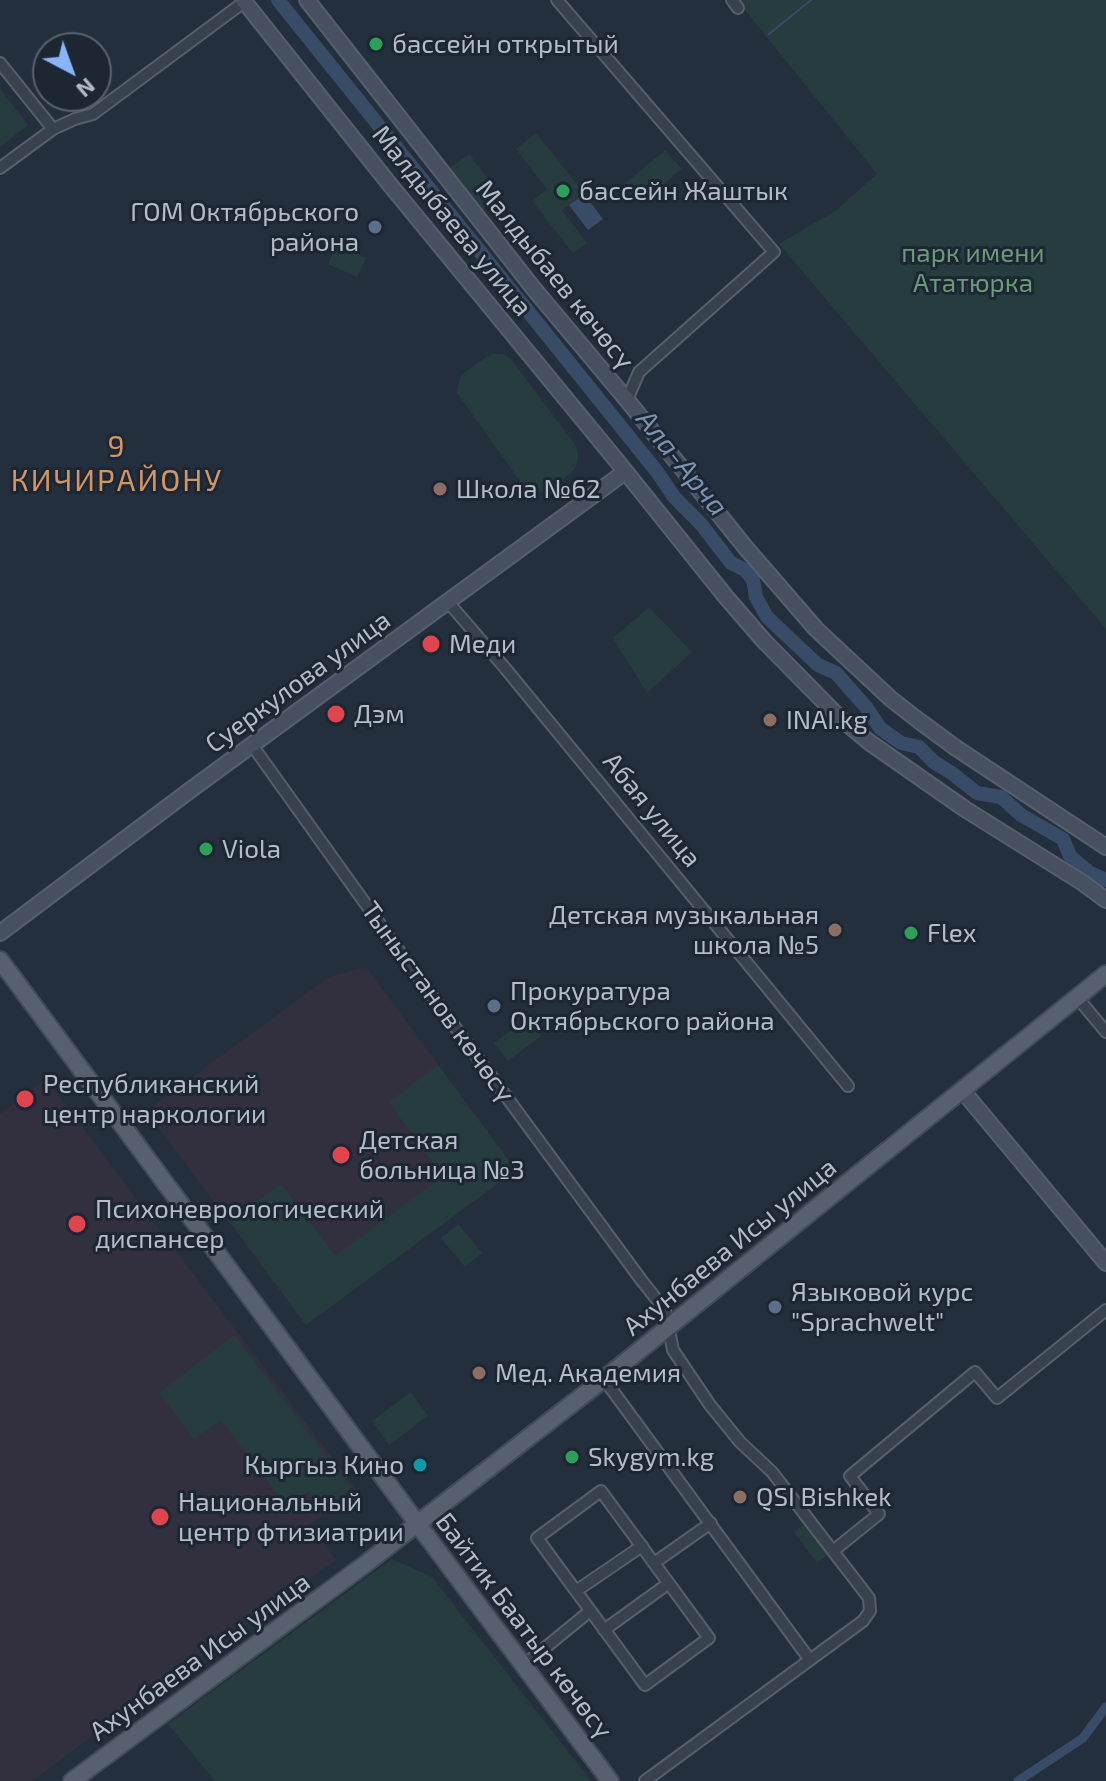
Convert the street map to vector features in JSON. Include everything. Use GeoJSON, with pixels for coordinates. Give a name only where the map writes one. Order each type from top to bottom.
{"type":"FeatureCollection","features":[{"type":"Feature","properties":{"kind":"main road","name":"Байтик Баатыр көчөсү"},"geometry":{"type":"LineString","coordinates":[[0,960],[610,1781]]}},
{"type":"Feature","properties":{"kind":"main road","name":"Ахунбаева Исы улица"},"geometry":{"type":"LineString","coordinates":[[72,1781],[368,1562],[604,1379],[1106,974]]}},
{"type":"Feature","properties":{"kind":"street","name":"Малдыбаев көчөсү"},"geometry":{"type":"LineString","coordinates":[[307,0],[525,278],[807,618],[891,699],[956,748],[1106,847]]}},
{"type":"Feature","properties":{"kind":"street"},"geometry":{"type":"LineString","coordinates":[[557,0],[774,252],[639,372],[627,400]]}},
{"type":"Feature","properties":{"kind":"street"},"geometry":{"type":"LineString","coordinates":[[0,168],[53,129],[93,114],[244,1]]}},
{"type":"Feature","properties":{"kind":"street","name":"Малдыбаева улица"},"geometry":{"type":"LineString","coordinates":[[244,1],[625,472]]}},
{"type":"Feature","properties":{"kind":"street"},"geometry":{"type":"LineString","coordinates":[[0,63],[53,129]]}},
{"type":"Feature","properties":{"kind":"street"},"geometry":{"type":"LineString","coordinates":[[625,472],[764,641],[852,728],[920,779],[1106,900]]}},
{"type":"Feature","properties":{"kind":"street","name":"Суеркулова улица"},"geometry":{"type":"LineString","coordinates":[[0,933],[625,472]]}},
{"type":"Feature","properties":{"kind":"street","name":"Абая улица"},"geometry":{"type":"LineString","coordinates":[[448,602],[848,1086]]}},
{"type":"Feature","properties":{"kind":"street","name":"Тыныстанов көчөсү"},"geometry":{"type":"LineString","coordinates":[[252,745],[405,959],[665,1310],[673,1350],[710,1405],[740,1442],[772,1472],[869,1598],[871,1607],[868,1616],[810,1660]]}},
{"type":"Feature","properties":{"kind":"street"},"geometry":{"type":"LineString","coordinates":[[1077,997],[1106,1032]]}},
{"type":"Feature","properties":{"kind":"street"},"geometry":{"type":"LineString","coordinates":[[962,1090],[1106,1263]]}},
{"type":"Feature","properties":{"kind":"street"},"geometry":{"type":"LineString","coordinates":[[833,1551],[879,1514],[850,1476],[975,1372],[997,1398],[1106,1310]]}},
{"type":"Feature","properties":{"kind":"street"},"geometry":{"type":"LineString","coordinates":[[604,1379],[810,1660],[645,1781]]}},
{"type":"Feature","properties":{"kind":"street"},"geometry":{"type":"LineString","coordinates":[[601,1491],[654,1563],[709,1638],[645,1685],[537,1538],[601,1491]]}},
{"type":"Feature","properties":{"kind":"street"},"geometry":{"type":"LineString","coordinates":[[654,1563],[711,1523]]}},
{"type":"Feature","properties":{"kind":"street"},"geometry":{"type":"LineString","coordinates":[[576,1591],[642,1546]]}},
{"type":"Feature","properties":{"kind":"street"},"geometry":{"type":"LineString","coordinates":[[604,1630],[669,1583]]}},
{"type":"Feature","properties":{"kind":"street"},"geometry":{"type":"LineString","coordinates":[[524,1665],[590,1611]]}},
{"type":"Feature","properties":{"kind":"shaded area","name":"Детская больница №3"},"geometry":{"type":"Polygon","coordinates":[[[366,967],[516,1170],[306,1325],[146,1111],[329,977],[366,967]]]}},
{"type":"Feature","properties":{"kind":"shaded area"},"geometry":{"type":"Polygon","coordinates":[[[46,1079],[355,1488],[310,1525],[336,1560],[32,1781],[0,1781],[0,1114],[46,1079]]]}},
{"type":"Feature","properties":{"kind":"green space","name":"парк имени Ататюрка"},"geometry":{"type":"Polygon","coordinates":[[[737,0],[1106,0],[1106,629],[779,244],[835,211],[877,174],[737,0]]]}},
{"type":"Feature","properties":{"kind":"green space"},"geometry":{"type":"Polygon","coordinates":[[[0,89],[28,125],[0,147],[0,89]]]}},
{"type":"Feature","properties":{"kind":"green space","name":"бассейн Жаштык"},"geometry":{"type":"Polygon","coordinates":[[[536,133],[584,193],[562,210],[587,243],[573,253],[532,201],[547,189],[516,149],[536,133]]]}},
{"type":"Feature","properties":{"kind":"green space"},"geometry":{"type":"Polygon","coordinates":[[[665,150],[682,169],[642,203],[626,183],[665,150]]]}},
{"type":"Feature","properties":{"kind":"green space"},"geometry":{"type":"Polygon","coordinates":[[[469,154],[501,197],[482,211],[449,169],[469,154]]]}},
{"type":"Feature","properties":{"kind":"green space"},"geometry":{"type":"Polygon","coordinates":[[[336,245],[366,258],[357,277],[328,264],[336,245]]]}},
{"type":"Feature","properties":{"kind":"green space"},"geometry":{"type":"Polygon","coordinates":[[[491,354],[503,354],[511,359],[576,446],[576,467],[553,488],[542,492],[531,491],[522,484],[457,393],[462,374],[491,354]]]}},
{"type":"Feature","properties":{"kind":"green space"},"geometry":{"type":"Polygon","coordinates":[[[649,607],[692,652],[647,693],[613,638],[649,607]]]}},
{"type":"Feature","properties":{"kind":"green space"},"geometry":{"type":"Polygon","coordinates":[[[528,1018],[541,1036],[508,1061],[494,1043],[528,1018]]]}},
{"type":"Feature","properties":{"kind":"green space"},"geometry":{"type":"Polygon","coordinates":[[[438,1065],[516,1170],[306,1325],[230,1222],[281,1184],[335,1256],[443,1176],[389,1102],[438,1065]]]}},
{"type":"Feature","properties":{"kind":"green space"},"geometry":{"type":"Polygon","coordinates":[[[458,1224],[482,1253],[465,1267],[441,1238],[458,1224]]]}},
{"type":"Feature","properties":{"kind":"green space"},"geometry":{"type":"Polygon","coordinates":[[[234,1335],[351,1488],[322,1510],[308,1491],[287,1507],[221,1420],[194,1439],[159,1393],[234,1335]]]}},
{"type":"Feature","properties":{"kind":"green space"},"geometry":{"type":"Polygon","coordinates":[[[411,1392],[428,1416],[389,1445],[372,1421],[411,1392]]]}},
{"type":"Feature","properties":{"kind":"green space"},"geometry":{"type":"Polygon","coordinates":[[[806,1523],[830,1553],[817,1563],[794,1532],[806,1523]]]}},
{"type":"Feature","properties":{"kind":"green space"},"geometry":{"type":"Polygon","coordinates":[[[392,1559],[432,1577],[591,1781],[215,1781],[168,1724],[392,1559]]]}},
{"type":"Feature","properties":{"kind":"water"},"geometry":{"type":"Polygon","coordinates":[[[584,194],[603,219],[588,230],[569,205],[584,194]]]}},
{"type":"Feature","properties":{"kind":"waterway","name":"Ала-Арча"},"geometry":{"type":"LineString","coordinates":[[278,0],[658,473],[674,497],[701,524],[731,563],[745,570],[753,580],[756,597],[767,617],[818,665],[836,673],[880,728],[901,743],[919,747],[934,762],[977,793],[1001,797],[1021,815],[1063,839],[1070,856],[1090,873],[1106,880]]}},
{"type":"Feature","properties":{"kind":"waterway"},"geometry":{"type":"LineString","coordinates":[[769,34],[811,0]]}},
{"type":"Feature","properties":{"kind":"waterway"},"geometry":{"type":"LineString","coordinates":[[1018,1781],[1083,1738],[1106,1707]]}},
{"type":"Feature","properties":{"kind":"place","name":"бассейн открытый"},"geometry":{"type":"Point","coordinates":[376,44]}},
{"type":"Feature","properties":{"kind":"place","name":"бассейн Жаштык"},"geometry":{"type":"Point","coordinates":[563,191]}},
{"type":"Feature","properties":{"kind":"place","name":"ГОМ Октябрьского района"},"geometry":{"type":"Point","coordinates":[375,227]}},
{"type":"Feature","properties":{"kind":"place","name":"Школа №62"},"geometry":{"type":"Point","coordinates":[440,489]}},
{"type":"Feature","properties":{"kind":"place","name":"Меди"},"geometry":{"type":"Point","coordinates":[431,644]}},
{"type":"Feature","properties":{"kind":"place","name":"Дэм"},"geometry":{"type":"Point","coordinates":[336,714]}},
{"type":"Feature","properties":{"kind":"place","name":"INAI.kg"},"geometry":{"type":"Point","coordinates":[770,720]}},
{"type":"Feature","properties":{"kind":"place","name":"Viola"},"geometry":{"type":"Point","coordinates":[206,849]}},
{"type":"Feature","properties":{"kind":"place","name":"Детская музыкальная школа №5"},"geometry":{"type":"Point","coordinates":[835,930]}},
{"type":"Feature","properties":{"kind":"place","name":"Flex"},"geometry":{"type":"Point","coordinates":[911,933]}},
{"type":"Feature","properties":{"kind":"place","name":"Прокуратура Октябрьского района"},"geometry":{"type":"Point","coordinates":[494,1006]}},
{"type":"Feature","properties":{"kind":"place","name":"Республиканский центр наркологии"},"geometry":{"type":"Point","coordinates":[25,1099]}},
{"type":"Feature","properties":{"kind":"place","name":"Детская больница №3"},"geometry":{"type":"Point","coordinates":[341,1155]}},
{"type":"Feature","properties":{"kind":"place","name":"Психоневрологический диспансер"},"geometry":{"type":"Point","coordinates":[77,1224]}},
{"type":"Feature","properties":{"kind":"place","name":"Языковой курс \"Sprachwelt\""},"geometry":{"type":"Point","coordinates":[775,1307]}},
{"type":"Feature","properties":{"kind":"place","name":"Мед. Академия"},"geometry":{"type":"Point","coordinates":[479,1373]}},
{"type":"Feature","properties":{"kind":"place","name":"Skygym.kg"},"geometry":{"type":"Point","coordinates":[572,1457]}},
{"type":"Feature","properties":{"kind":"place","name":"Кыргыз Кино"},"geometry":{"type":"Point","coordinates":[420,1465]}},
{"type":"Feature","properties":{"kind":"place","name":"QSI Bishkek"},"geometry":{"type":"Point","coordinates":[740,1497]}},
{"type":"Feature","properties":{"kind":"place","name":"Национальный центр фтизиатрии"},"geometry":{"type":"Point","coordinates":[160,1517]}},
{"type":"Feature","properties":{"kind":"district","name":"9 КИЧИРАЙОНУ"},"geometry":{"type":"Point","coordinates":[117,464]}}]}
